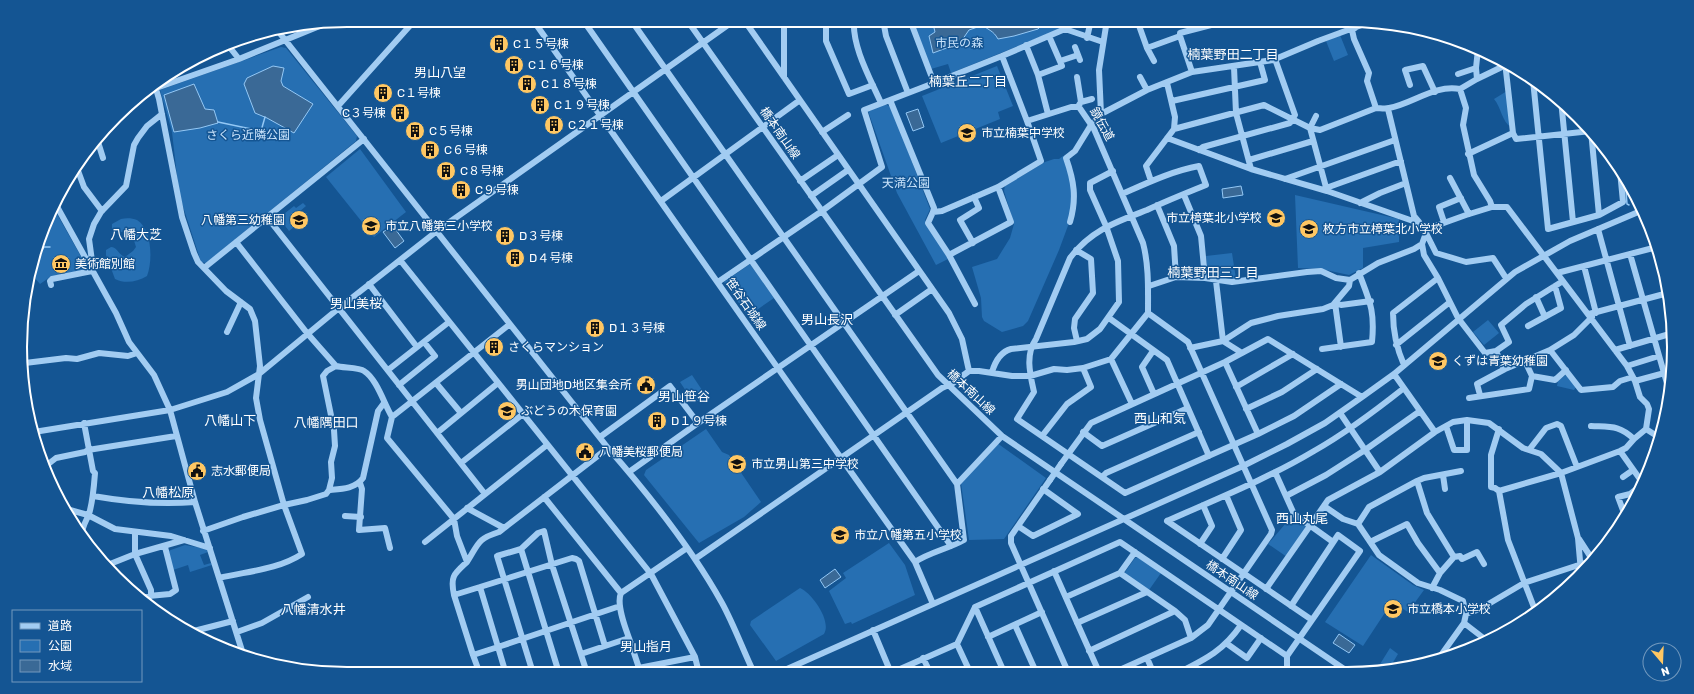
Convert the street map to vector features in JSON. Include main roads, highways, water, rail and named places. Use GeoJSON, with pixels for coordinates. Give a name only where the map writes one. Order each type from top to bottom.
{"type":"FeatureCollection","features":[{"type":"Feature","properties":{"kind":"water"},"geometry":{"type":"Polygon","coordinates":[[[934,27],[977,27],[969,30],[960,43],[933,53],[929,36],[935,32],[934,27]]]}},
{"type":"Feature","properties":{"kind":"water"},"geometry":{"type":"Polygon","coordinates":[[[986,27],[1040,27],[1038,29],[1014,36],[998,39],[993,32],[986,27]]]}},
{"type":"Feature","properties":{"kind":"water"},"geometry":{"type":"Polygon","coordinates":[[[273,66],[284,68],[281,81],[283,86],[313,104],[294,133],[255,113],[244,84],[247,78],[273,66]]]}},
{"type":"Feature","properties":{"kind":"water"},"geometry":{"type":"Polygon","coordinates":[[[194,84],[205,109],[214,110],[218,123],[200,128],[174,132],[164,95],[194,84]]]}},
{"type":"Feature","properties":{"kind":"water"},"geometry":{"type":"Polygon","coordinates":[[[918,109],[924,127],[913,131],[906,113],[918,109]]]}},
{"type":"Feature","properties":{"kind":"water"},"geometry":{"type":"Polygon","coordinates":[[[1241,186],[1243,195],[1223,198],[1222,189],[1241,186]]]}},
{"type":"Feature","properties":{"kind":"water"},"geometry":{"type":"Polygon","coordinates":[[[393,226],[404,241],[395,248],[383,232],[393,226]]]}},
{"type":"Feature","properties":{"kind":"water"},"geometry":{"type":"Polygon","coordinates":[[[835,569],[841,577],[825,588],[820,580],[835,569]]]}},
{"type":"Feature","properties":{"kind":"water"},"geometry":{"type":"Polygon","coordinates":[[[1339,634],[1355,645],[1349,653],[1333,643],[1339,634]]]}},
{"type":"Feature","properties":{"kind":"waterway"},"geometry":{"type":"LineString","coordinates":[[218,122],[261,131],[265,117]]}},
{"type":"Feature","properties":{"kind":"waterway"},"geometry":{"type":"LineString","coordinates":[[1626,191],[1627,204],[1629,205]]}},
{"type":"Feature","properties":{"kind":"waterway"},"geometry":{"type":"LineString","coordinates":[[42,249],[44,247],[50,247]]}},
{"type":"Feature","properties":{"kind":"place","name":"C１５号棟"},"geometry":{"type":"Point","coordinates":[499,44]}},
{"type":"Feature","properties":{"kind":"place","name":"C１６号棟"},"geometry":{"type":"Point","coordinates":[514,65]}},
{"type":"Feature","properties":{"kind":"place","name":"C１８号棟"},"geometry":{"type":"Point","coordinates":[527,84]}},
{"type":"Feature","properties":{"kind":"place","name":"C１号棟"},"geometry":{"type":"Point","coordinates":[383,93]}},
{"type":"Feature","properties":{"kind":"place","name":"C１９号棟"},"geometry":{"type":"Point","coordinates":[540,105]}},
{"type":"Feature","properties":{"kind":"place","name":"C３号棟"},"geometry":{"type":"Point","coordinates":[400,113]}},
{"type":"Feature","properties":{"kind":"place","name":"C２１号棟"},"geometry":{"type":"Point","coordinates":[554,125]}},
{"type":"Feature","properties":{"kind":"place","name":"C５号棟"},"geometry":{"type":"Point","coordinates":[415,131]}},
{"type":"Feature","properties":{"kind":"place","name":"市立楠葉中学校"},"geometry":{"type":"Point","coordinates":[967,133]}},
{"type":"Feature","properties":{"kind":"place","name":"C６号棟"},"geometry":{"type":"Point","coordinates":[430,150]}},
{"type":"Feature","properties":{"kind":"place","name":"C８号棟"},"geometry":{"type":"Point","coordinates":[446,171]}},
{"type":"Feature","properties":{"kind":"place","name":"C９号棟"},"geometry":{"type":"Point","coordinates":[461,190]}},
{"type":"Feature","properties":{"kind":"place","name":"市立樟葉北小学校"},"geometry":{"type":"Point","coordinates":[1276,218]}},
{"type":"Feature","properties":{"kind":"place","name":"八幡第三幼稚園"},"geometry":{"type":"Point","coordinates":[299,220]}},
{"type":"Feature","properties":{"kind":"place","name":"市立八幡第三小学校"},"geometry":{"type":"Point","coordinates":[371,226]}},
{"type":"Feature","properties":{"kind":"place","name":"枚方市立樟葉北小学校"},"geometry":{"type":"Point","coordinates":[1309,229]}},
{"type":"Feature","properties":{"kind":"place","name":"D３号棟"},"geometry":{"type":"Point","coordinates":[505,236]}},
{"type":"Feature","properties":{"kind":"place","name":"D４号棟"},"geometry":{"type":"Point","coordinates":[515,258]}},
{"type":"Feature","properties":{"kind":"place","name":"美術館別館"},"geometry":{"type":"Point","coordinates":[61,264]}},
{"type":"Feature","properties":{"kind":"place","name":"D１３号棟"},"geometry":{"type":"Point","coordinates":[595,328]}},
{"type":"Feature","properties":{"kind":"place","name":"さくらマンション"},"geometry":{"type":"Point","coordinates":[494,347]}},
{"type":"Feature","properties":{"kind":"place","name":"くずは青葉幼稚園"},"geometry":{"type":"Point","coordinates":[1438,361]}},
{"type":"Feature","properties":{"kind":"place","name":"男山団地D地区集会所"},"geometry":{"type":"Point","coordinates":[646,385]}},
{"type":"Feature","properties":{"kind":"place","name":"ぶどうの木保育園"},"geometry":{"type":"Point","coordinates":[507,411]}},
{"type":"Feature","properties":{"kind":"place","name":"D１９号棟"},"geometry":{"type":"Point","coordinates":[657,421]}},
{"type":"Feature","properties":{"kind":"place","name":"八幡美桜郵便局"},"geometry":{"type":"Point","coordinates":[585,452]}},
{"type":"Feature","properties":{"kind":"place","name":"市立男山第三中学校"},"geometry":{"type":"Point","coordinates":[737,464]}},
{"type":"Feature","properties":{"kind":"place","name":"志水郵便局"},"geometry":{"type":"Point","coordinates":[197,471]}},
{"type":"Feature","properties":{"kind":"place","name":"市立八幡第五小学校"},"geometry":{"type":"Point","coordinates":[840,535]}},
{"type":"Feature","properties":{"kind":"place","name":"市立橋本小学校"},"geometry":{"type":"Point","coordinates":[1393,609]}},
{"type":"Feature","properties":{"kind":"district","name":"楠葉野田二丁目"},"geometry":{"type":"Point","coordinates":[1233,54]}},
{"type":"Feature","properties":{"kind":"district","name":"男山八望"},"geometry":{"type":"Point","coordinates":[440,72]}},
{"type":"Feature","properties":{"kind":"district","name":"楠葉丘二丁目"},"geometry":{"type":"Point","coordinates":[968,81]}},
{"type":"Feature","properties":{"kind":"district","name":"八幡大芝"},"geometry":{"type":"Point","coordinates":[136,234]}},
{"type":"Feature","properties":{"kind":"district","name":"楠葉野田三丁目"},"geometry":{"type":"Point","coordinates":[1213,272]}},
{"type":"Feature","properties":{"kind":"district","name":"男山美桜"},"geometry":{"type":"Point","coordinates":[356,303]}},
{"type":"Feature","properties":{"kind":"district","name":"男山長沢"},"geometry":{"type":"Point","coordinates":[827,319]}},
{"type":"Feature","properties":{"kind":"district","name":"男山笹谷"},"geometry":{"type":"Point","coordinates":[684,396]}},
{"type":"Feature","properties":{"kind":"district","name":"西山和気"},"geometry":{"type":"Point","coordinates":[1160,418]}},
{"type":"Feature","properties":{"kind":"district","name":"八幡山下"},"geometry":{"type":"Point","coordinates":[230,420]}},
{"type":"Feature","properties":{"kind":"district","name":"八幡隅田口"},"geometry":{"type":"Point","coordinates":[326,422]}},
{"type":"Feature","properties":{"kind":"district","name":"八幡松原"},"geometry":{"type":"Point","coordinates":[168,492]}},
{"type":"Feature","properties":{"kind":"district","name":"西山丸尾"},"geometry":{"type":"Point","coordinates":[1302,518]}},
{"type":"Feature","properties":{"kind":"district","name":"八幡清水井"},"geometry":{"type":"Point","coordinates":[313,609]}},
{"type":"Feature","properties":{"kind":"district","name":"男山指月"},"geometry":{"type":"Point","coordinates":[646,646]}},
{"type":"Feature","properties":{"kind":"park label","name":"市民の森"},"geometry":{"type":"Point","coordinates":[959,43]}},
{"type":"Feature","properties":{"kind":"park label","name":"さくら近隣公園"},"geometry":{"type":"Point","coordinates":[248,135]}},
{"type":"Feature","properties":{"kind":"park label","name":"天満公園"},"geometry":{"type":"Point","coordinates":[906,183]}}]}
